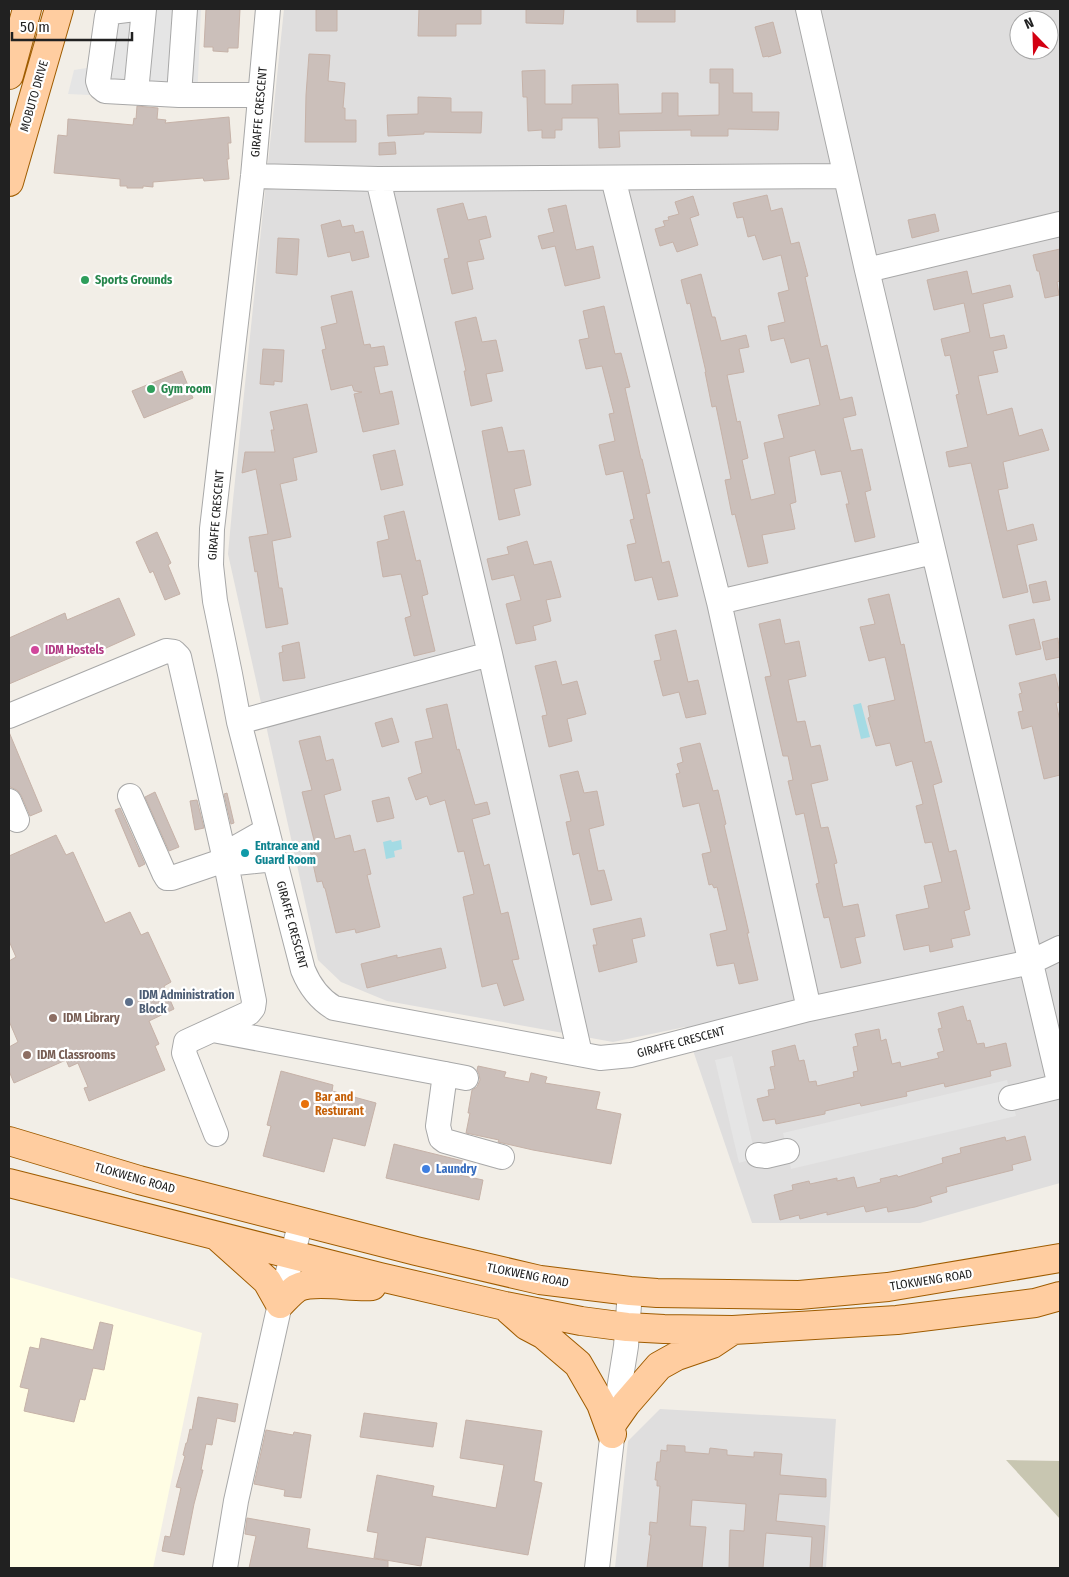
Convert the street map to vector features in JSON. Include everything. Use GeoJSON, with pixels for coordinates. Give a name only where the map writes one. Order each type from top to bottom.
{"type":"FeatureCollection","features":[{"type":"Feature","properties":{"kind":"main road"},"geometry":{"type":"LineString","coordinates":[[9,75],[27,9]]}},
{"type":"Feature","properties":{"kind":"main road","name":"MOBUTO DRIVE"},"geometry":{"type":"LineString","coordinates":[[9,182],[59,9]]}},
{"type":"Feature","properties":{"kind":"main road","name":"TLOKWENG ROAD"},"geometry":{"type":"LineString","coordinates":[[9,1141],[139,1180],[540,1280],[630,1291],[799,1295],[888,1287],[1060,1258]]}},
{"type":"Feature","properties":{"kind":"main road"},"geometry":{"type":"LineString","coordinates":[[9,1183],[380,1277],[505,1306],[581,1321],[627,1327],[664,1330],[734,1330],[897,1320],[1052,1303]]}},
{"type":"Feature","properties":{"kind":"main road"},"geometry":{"type":"LineString","coordinates":[[216,1235],[267,1280],[280,1304],[295,1290],[303,1286],[311,1284],[372,1286],[380,1277]]}},
{"type":"Feature","properties":{"kind":"main road"},"geometry":{"type":"LineString","coordinates":[[987,1271],[1045,1250],[1060,1242]]}},
{"type":"Feature","properties":{"kind":"main road"},"geometry":{"type":"LineString","coordinates":[[505,1306],[528,1326],[544,1335],[578,1364],[613,1427]]}},
{"type":"Feature","properties":{"kind":"main road"},"geometry":{"type":"LineString","coordinates":[[613,1427],[626,1404],[659,1366],[677,1356],[712,1344],[734,1330]]}},
{"type":"Feature","properties":{"kind":"street"},"geometry":{"type":"LineString","coordinates":[[135,9],[111,12],[107,16],[98,81],[100,87],[106,91],[260,95]]}},
{"type":"Feature","properties":{"kind":"street"},"geometry":{"type":"LineString","coordinates":[[136,92],[144,9]]}},
{"type":"Feature","properties":{"kind":"street"},"geometry":{"type":"LineString","coordinates":[[179,94],[185,9]]}},
{"type":"Feature","properties":{"kind":"street","name":"GIRAFFE CRESCENT"},"geometry":{"type":"LineString","coordinates":[[268,9],[254,176],[212,538],[211,565],[215,600],[240,722],[267,830],[303,970],[323,1002],[334,1008],[600,1058],[631,1055],[809,1009],[1031,962],[1060,948]]}},
{"type":"Feature","properties":{"kind":"street"},"geometry":{"type":"LineString","coordinates":[[808,9],[845,176],[1060,1086],[1011,1098]]}},
{"type":"Feature","properties":{"kind":"street"},"geometry":{"type":"LineString","coordinates":[[254,176],[378,179],[845,176]]}},
{"type":"Feature","properties":{"kind":"street"},"geometry":{"type":"LineString","coordinates":[[613,178],[719,602],[809,1009]]}},
{"type":"Feature","properties":{"kind":"street"},"geometry":{"type":"LineString","coordinates":[[378,179],[490,654],[580,1054]]}},
{"type":"Feature","properties":{"kind":"street"},"geometry":{"type":"LineString","coordinates":[[867,270],[1060,224]]}},
{"type":"Feature","properties":{"kind":"street"},"geometry":{"type":"LineString","coordinates":[[719,602],[933,552]]}},
{"type":"Feature","properties":{"kind":"street"},"geometry":{"type":"LineString","coordinates":[[9,716],[166,651],[174,652],[179,657],[225,860],[254,1001],[253,1008],[248,1013],[186,1042],[184,1053],[216,1134]]}},
{"type":"Feature","properties":{"kind":"street"},"geometry":{"type":"LineString","coordinates":[[240,722],[490,654]]}},
{"type":"Feature","properties":{"kind":"street"},"geometry":{"type":"LineString","coordinates":[[130,796],[164,873],[168,878],[225,860],[267,830]]}},
{"type":"Feature","properties":{"kind":"street"},"geometry":{"type":"LineString","coordinates":[[225,860],[275,859]]}},
{"type":"Feature","properties":{"kind":"street"},"geometry":{"type":"LineString","coordinates":[[214,1030],[455,1076],[438,1126],[441,1138],[445,1142],[502,1156]]}},
{"type":"Feature","properties":{"kind":"street"},"geometry":{"type":"LineString","coordinates":[[758,1155],[766,1156],[787,1151]]}},
{"type":"Feature","properties":{"kind":"street"},"geometry":{"type":"LineString","coordinates":[[225,1568],[236,1501],[280,1304],[301,1221]]}},
{"type":"Feature","properties":{"kind":"street"},"geometry":{"type":"LineString","coordinates":[[597,1568],[613,1427],[626,1346],[630,1291]]}},
{"type":"Feature","properties":{"kind":"shaded area"},"geometry":{"type":"Polygon","coordinates":[[[102,9],[201,9],[197,100],[68,94],[74,70],[93,67],[102,9]]]}},
{"type":"Feature","properties":{"kind":"shaded area"},"geometry":{"type":"Polygon","coordinates":[[[284,9],[1060,9],[1060,1183],[920,1223],[752,1223],[685,1027],[613,1042],[387,1001],[341,982],[318,960],[228,554],[284,9]]]}},
{"type":"Feature","properties":{"kind":"shaded area"},"geometry":{"type":"Polygon","coordinates":[[[732,1056],[756,1158],[739,1163],[715,1060],[732,1056]]]}},
{"type":"Feature","properties":{"kind":"shaded area"},"geometry":{"type":"Polygon","coordinates":[[[1007,1080],[1016,1116],[791,1169],[783,1133],[1007,1080]]]}},
{"type":"Feature","properties":{"kind":"shaded area"},"geometry":{"type":"Polygon","coordinates":[[[9,1277],[202,1333],[153,1568],[9,1568],[9,1277]]]}},
{"type":"Feature","properties":{"kind":"shaded area"},"geometry":{"type":"Polygon","coordinates":[[[660,1409],[836,1419],[826,1568],[615,1568],[628,1441],[660,1409]]]}},
{"type":"Feature","properties":{"kind":"shaded area"},"geometry":{"type":"Polygon","coordinates":[[[1006,1460],[1060,1461],[1060,1519],[1006,1460]]]}},
{"type":"Feature","properties":{"kind":"water"},"geometry":{"type":"Polygon","coordinates":[[[861,703],[870,737],[861,739],[853,705],[861,703]]]}},
{"type":"Feature","properties":{"kind":"water"},"geometry":{"type":"Polygon","coordinates":[[[391,840],[392,842],[401,840],[402,849],[394,851],[395,857],[386,859],[383,842],[391,840]]]}},
{"type":"Feature","properties":{"kind":"building"},"geometry":{"type":"Polygon","coordinates":[[[206,9],[240,9],[238,48],[228,48],[228,52],[213,51],[213,47],[204,47],[206,9]]]}},
{"type":"Feature","properties":{"kind":"building"},"geometry":{"type":"Polygon","coordinates":[[[316,9],[337,9],[337,31],[316,31],[316,9]]]}},
{"type":"Feature","properties":{"kind":"building"},"geometry":{"type":"Polygon","coordinates":[[[419,9],[481,9],[481,24],[456,24],[456,36],[418,36],[419,9]]]}},
{"type":"Feature","properties":{"kind":"building"},"geometry":{"type":"Polygon","coordinates":[[[526,9],[564,9],[563,24],[526,23],[526,9]]]}},
{"type":"Feature","properties":{"kind":"building"},"geometry":{"type":"Polygon","coordinates":[[[637,9],[675,9],[675,22],[637,22],[637,9]]]}},
{"type":"Feature","properties":{"kind":"building"},"geometry":{"type":"Polygon","coordinates":[[[773,22],[781,53],[763,57],[755,27],[773,22]]]}},
{"type":"Feature","properties":{"kind":"building"},"geometry":{"type":"Polygon","coordinates":[[[309,54],[330,55],[328,81],[345,83],[343,108],[345,108],[345,120],[356,120],[356,142],[305,142],[309,54]]]}},
{"type":"Feature","properties":{"kind":"building"},"geometry":{"type":"Polygon","coordinates":[[[710,69],[733,69],[733,93],[752,93],[752,112],[779,112],[778,130],[728,129],[728,136],[691,136],[691,130],[619,131],[620,147],[599,148],[598,118],[562,118],[562,130],[555,130],[555,138],[542,138],[542,130],[528,131],[527,97],[523,97],[522,71],[545,70],[545,104],[572,104],[572,85],[618,84],[619,114],[662,113],[662,93],[678,93],[678,116],[719,115],[719,83],[710,83],[710,69]]]}},
{"type":"Feature","properties":{"kind":"building"},"geometry":{"type":"Polygon","coordinates":[[[418,97],[451,98],[451,112],[482,112],[481,133],[424,132],[424,134],[388,136],[387,115],[418,114],[418,97]]]}},
{"type":"Feature","properties":{"kind":"building"},"geometry":{"type":"Polygon","coordinates":[[[137,106],[158,108],[157,119],[166,120],[165,123],[229,117],[231,143],[228,143],[229,159],[227,159],[229,179],[204,181],[203,178],[153,182],[153,187],[127,188],[127,186],[120,186],[120,179],[54,173],[58,135],[67,136],[68,119],[133,125],[134,118],[136,119],[137,106]]]}},
{"type":"Feature","properties":{"kind":"building"},"geometry":{"type":"Polygon","coordinates":[[[395,142],[396,154],[379,155],[379,143],[395,142]]]}},
{"type":"Feature","properties":{"kind":"building"},"geometry":{"type":"Polygon","coordinates":[[[767,195],[771,211],[782,208],[791,244],[799,242],[808,276],[805,277],[821,347],[827,345],[840,400],[852,397],[856,415],[843,418],[851,451],[862,449],[871,490],[865,492],[875,537],[855,542],[841,471],[821,475],[815,450],[789,457],[796,502],[790,504],[795,529],[762,535],[768,563],[748,567],[735,514],[732,515],[725,480],[731,479],[716,406],[712,407],[690,303],[687,304],[681,280],[701,274],[712,317],[715,317],[721,341],[746,335],[749,347],[739,349],[744,372],[727,375],[737,422],[740,421],[748,458],[742,460],[751,500],[775,494],[764,443],[784,438],[778,415],[820,405],[809,358],[791,363],[784,338],[771,341],[768,326],[785,322],[778,293],[789,290],[781,255],[763,260],[755,235],[748,237],[743,217],[737,218],[733,203],[767,195]]]}},
{"type":"Feature","properties":{"kind":"building"},"geometry":{"type":"Polygon","coordinates":[[[693,196],[699,215],[690,218],[698,245],[677,252],[673,242],[660,246],[655,229],[665,226],[663,221],[669,220],[668,217],[679,214],[675,202],[693,196]]]}},
{"type":"Feature","properties":{"kind":"building"},"geometry":{"type":"Polygon","coordinates":[[[463,203],[468,220],[486,216],[491,237],[479,240],[484,259],[467,262],[473,289],[452,294],[444,259],[449,258],[437,209],[463,203]]]}},
{"type":"Feature","properties":{"kind":"building"},"geometry":{"type":"Polygon","coordinates":[[[566,205],[576,250],[593,246],[600,278],[565,286],[555,246],[542,249],[538,236],[554,232],[548,209],[566,205]]]}},
{"type":"Feature","properties":{"kind":"building"},"geometry":{"type":"Polygon","coordinates":[[[935,214],[939,231],[912,238],[908,220],[935,214]]]}},
{"type":"Feature","properties":{"kind":"building"},"geometry":{"type":"Polygon","coordinates":[[[340,220],[342,227],[353,225],[355,233],[363,231],[369,257],[352,261],[350,252],[328,257],[321,225],[340,220]]]}},
{"type":"Feature","properties":{"kind":"building"},"geometry":{"type":"Polygon","coordinates":[[[278,238],[299,239],[297,275],[276,273],[278,238]]]}},
{"type":"Feature","properties":{"kind":"building"},"geometry":{"type":"Polygon","coordinates":[[[1060,249],[1060,281],[1057,282],[1059,295],[1045,298],[1033,255],[1060,249]]]}},
{"type":"Feature","properties":{"kind":"building"},"geometry":{"type":"Polygon","coordinates":[[[967,271],[972,294],[1010,285],[1013,297],[983,304],[990,338],[1004,335],[1007,348],[993,351],[998,372],[978,376],[987,415],[1012,408],[1019,436],[1042,429],[1049,450],[1003,462],[1008,488],[998,490],[1007,531],[1033,524],[1037,540],[1017,545],[1028,592],[1003,598],[971,463],[949,467],[946,452],[968,447],[956,395],[959,394],[950,355],[945,356],[941,339],[970,332],[964,303],[934,310],[927,280],[967,271]]]}},
{"type":"Feature","properties":{"kind":"building"},"geometry":{"type":"Polygon","coordinates":[[[352,291],[364,345],[370,344],[371,348],[384,346],[388,365],[374,367],[380,394],[392,391],[399,424],[363,432],[354,394],[362,392],[354,391],[352,385],[331,390],[322,350],[326,349],[321,327],[337,323],[331,296],[352,291]]]}},
{"type":"Feature","properties":{"kind":"building"},"geometry":{"type":"Polygon","coordinates":[[[604,306],[615,354],[621,353],[630,387],[625,388],[650,493],[646,494],[662,563],[669,561],[678,596],[658,600],[652,577],[635,581],[627,545],[636,543],[630,520],[634,519],[623,471],[606,475],[599,445],[615,441],[609,414],[614,413],[602,366],[586,369],[579,340],[589,338],[583,311],[604,306]]]}},
{"type":"Feature","properties":{"kind":"building"},"geometry":{"type":"Polygon","coordinates":[[[476,317],[482,342],[496,340],[503,371],[486,374],[492,401],[471,406],[464,371],[466,371],[455,322],[476,317]]]}},
{"type":"Feature","properties":{"kind":"building"},"geometry":{"type":"Polygon","coordinates":[[[263,349],[284,350],[282,382],[274,381],[274,385],[260,384],[263,349]]]}},
{"type":"Feature","properties":{"kind":"building"},"geometry":{"type":"Polygon","coordinates":[[[182,371],[193,398],[144,418],[132,391],[182,371]]]}},
{"type":"Feature","properties":{"kind":"building"},"geometry":{"type":"Polygon","coordinates":[[[307,404],[317,452],[293,458],[297,480],[280,484],[291,537],[272,541],[279,588],[282,588],[288,624],[266,628],[257,571],[255,572],[249,537],[268,534],[256,469],[242,473],[245,452],[275,452],[271,430],[274,430],[270,412],[307,404]]]}},
{"type":"Feature","properties":{"kind":"building"},"geometry":{"type":"Polygon","coordinates":[[[502,427],[508,452],[524,450],[531,485],[514,489],[520,515],[499,520],[482,431],[502,427]]]}},
{"type":"Feature","properties":{"kind":"building"},"geometry":{"type":"Polygon","coordinates":[[[395,450],[403,485],[381,490],[373,455],[395,450]]]}},
{"type":"Feature","properties":{"kind":"building"},"geometry":{"type":"Polygon","coordinates":[[[404,511],[416,561],[420,560],[428,594],[422,596],[435,651],[414,656],[405,618],[411,616],[401,574],[383,577],[377,542],[389,539],[384,516],[404,511]]]}},
{"type":"Feature","properties":{"kind":"building"},"geometry":{"type":"Polygon","coordinates":[[[157,532],[171,563],[168,565],[180,594],[165,600],[153,571],[150,573],[136,542],[157,532]]]}},
{"type":"Feature","properties":{"kind":"building"},"geometry":{"type":"Polygon","coordinates":[[[527,541],[534,565],[551,561],[561,597],[546,600],[551,621],[533,626],[536,640],[516,644],[506,604],[521,600],[514,575],[492,580],[487,559],[509,554],[507,547],[527,541]]]}},
{"type":"Feature","properties":{"kind":"building"},"geometry":{"type":"Polygon","coordinates":[[[1046,581],[1050,600],[1033,603],[1029,585],[1046,581]]]}},
{"type":"Feature","properties":{"kind":"building"},"geometry":{"type":"Polygon","coordinates":[[[889,594],[901,645],[904,644],[925,743],[931,741],[942,782],[933,785],[949,852],[956,850],[970,909],[964,911],[970,935],[951,939],[953,947],[930,952],[929,945],[904,950],[896,915],[929,908],[924,886],[942,882],[932,842],[925,843],[916,806],[923,804],[912,761],[896,766],[890,743],[876,746],[868,718],[870,717],[868,706],[895,700],[885,657],[869,661],[860,627],[875,624],[868,599],[889,594]]]}},
{"type":"Feature","properties":{"kind":"building"},"geometry":{"type":"Polygon","coordinates":[[[119,598],[135,635],[95,653],[93,648],[9,684],[9,638],[65,613],[67,620],[119,598]]]}},
{"type":"Feature","properties":{"kind":"building"},"geometry":{"type":"Polygon","coordinates":[[[780,619],[785,644],[799,641],[806,676],[788,680],[797,722],[805,721],[811,747],[820,745],[828,780],[811,784],[821,828],[828,827],[837,863],[834,864],[843,907],[858,904],[865,936],[855,938],[861,963],[841,968],[829,917],[824,918],[816,884],[819,883],[804,813],[796,815],[788,781],[793,780],[788,756],[783,756],[765,677],[771,676],[759,624],[780,619]]]}},
{"type":"Feature","properties":{"kind":"building"},"geometry":{"type":"Polygon","coordinates":[[[1034,619],[1041,649],[1016,655],[1009,625],[1034,619]]]}},
{"type":"Feature","properties":{"kind":"building"},"geometry":{"type":"Polygon","coordinates":[[[676,630],[688,682],[698,680],[706,714],[686,718],[679,692],[663,696],[654,661],[661,660],[655,635],[676,630]]]}},
{"type":"Feature","properties":{"kind":"building"},"geometry":{"type":"Polygon","coordinates":[[[1058,638],[1060,657],[1046,660],[1042,642],[1058,638]]]}},
{"type":"Feature","properties":{"kind":"building"},"geometry":{"type":"Polygon","coordinates":[[[299,642],[305,678],[283,681],[279,653],[283,652],[282,646],[299,642]]]}},
{"type":"Feature","properties":{"kind":"building"},"geometry":{"type":"Polygon","coordinates":[[[556,661],[562,685],[577,681],[586,714],[567,719],[572,741],[549,747],[542,716],[547,715],[535,666],[556,661]]]}},
{"type":"Feature","properties":{"kind":"building"},"geometry":{"type":"Polygon","coordinates":[[[1055,674],[1060,694],[1060,702],[1056,703],[1060,721],[1060,775],[1044,779],[1032,726],[1022,729],[1018,712],[1023,711],[1019,694],[1022,693],[1019,683],[1055,674]]]}},
{"type":"Feature","properties":{"kind":"building"},"geometry":{"type":"Polygon","coordinates":[[[447,704],[457,750],[459,749],[475,805],[487,802],[490,814],[472,819],[484,866],[489,864],[501,914],[508,912],[519,959],[512,960],[524,1000],[504,1006],[497,983],[482,987],[463,897],[474,894],[464,851],[458,852],[445,800],[430,805],[427,796],[416,800],[408,778],[422,773],[415,742],[433,738],[426,709],[447,704]]]}},
{"type":"Feature","properties":{"kind":"building"},"geometry":{"type":"Polygon","coordinates":[[[392,718],[399,742],[382,747],[375,723],[392,718]]]}},
{"type":"Feature","properties":{"kind":"building"},"geometry":{"type":"Polygon","coordinates":[[[9,732],[42,811],[30,816],[21,795],[9,785],[9,732]]]}},
{"type":"Feature","properties":{"kind":"building"},"geometry":{"type":"Polygon","coordinates":[[[320,736],[326,761],[333,759],[341,790],[324,795],[335,839],[350,835],[354,852],[365,849],[371,874],[367,875],[380,927],[356,933],[355,929],[336,933],[325,888],[322,881],[317,882],[310,850],[315,849],[315,844],[302,792],[312,790],[299,741],[320,736]]]}},
{"type":"Feature","properties":{"kind":"building"},"geometry":{"type":"Polygon","coordinates":[[[700,743],[713,791],[718,790],[758,980],[739,984],[734,963],[717,966],[710,934],[727,930],[717,887],[714,888],[712,884],[709,885],[702,854],[711,852],[699,803],[683,807],[676,774],[680,773],[677,764],[683,762],[680,748],[700,743]]]}},
{"type":"Feature","properties":{"kind":"building"},"geometry":{"type":"Polygon","coordinates":[[[578,771],[584,793],[597,791],[604,825],[589,829],[598,871],[604,870],[612,900],[591,905],[579,853],[573,855],[566,822],[571,821],[560,775],[578,771]]]}},
{"type":"Feature","properties":{"kind":"building"},"geometry":{"type":"Polygon","coordinates":[[[155,792],[179,847],[169,851],[145,797],[155,792]]]}},
{"type":"Feature","properties":{"kind":"building"},"geometry":{"type":"Polygon","coordinates":[[[227,793],[234,823],[231,824],[224,794],[227,793]]]}},
{"type":"Feature","properties":{"kind":"building"},"geometry":{"type":"Polygon","coordinates":[[[389,797],[394,818],[377,822],[372,801],[389,797]]]}},
{"type":"Feature","properties":{"kind":"building"},"geometry":{"type":"Polygon","coordinates":[[[197,800],[204,828],[195,830],[190,801],[197,800]]]}},
{"type":"Feature","properties":{"kind":"building"},"geometry":{"type":"Polygon","coordinates":[[[120,808],[145,864],[139,867],[115,810],[120,808]]]}},
{"type":"Feature","properties":{"kind":"building"},"geometry":{"type":"Polygon","coordinates":[[[56,835],[66,855],[73,852],[105,923],[130,912],[141,935],[148,932],[171,982],[164,986],[174,1009],[149,1021],[159,1044],[155,1046],[165,1070],[89,1101],[84,1088],[88,1087],[78,1063],[69,1067],[66,1060],[14,1083],[9,1071],[9,1047],[18,1042],[9,1021],[9,961],[16,957],[9,941],[9,856],[56,835]]]}},
{"type":"Feature","properties":{"kind":"building"},"geometry":{"type":"Polygon","coordinates":[[[641,918],[645,936],[632,939],[637,962],[599,972],[593,945],[597,945],[593,929],[641,918]]]}},
{"type":"Feature","properties":{"kind":"building"},"geometry":{"type":"Polygon","coordinates":[[[441,948],[446,968],[367,988],[361,964],[397,955],[397,958],[441,948]]]}},
{"type":"Feature","properties":{"kind":"building"},"geometry":{"type":"Polygon","coordinates":[[[963,1006],[967,1021],[970,1020],[977,1044],[984,1043],[985,1048],[1006,1043],[1011,1066],[990,1071],[991,1076],[945,1087],[944,1083],[906,1092],[907,1096],[861,1106],[860,1103],[825,1111],[825,1114],[776,1124],[775,1119],[763,1121],[757,1099],[769,1096],[768,1090],[775,1089],[770,1067],[775,1066],[772,1051],[795,1045],[799,1061],[804,1060],[809,1082],[816,1081],[817,1086],[854,1077],[853,1072],[858,1071],[853,1047],[858,1046],[855,1034],[879,1029],[881,1041],[886,1039],[892,1064],[900,1062],[901,1067],[939,1058],[937,1053],[944,1051],[938,1029],[942,1028],[938,1013],[963,1006]]]}},
{"type":"Feature","properties":{"kind":"building"},"geometry":{"type":"Polygon","coordinates":[[[478,1066],[506,1072],[504,1077],[529,1082],[531,1073],[547,1077],[545,1083],[600,1092],[596,1109],[621,1114],[611,1164],[533,1150],[466,1133],[472,1090],[477,1087],[480,1080],[477,1070],[478,1066]]]}},
{"type":"Feature","properties":{"kind":"building"},"geometry":{"type":"Polygon","coordinates":[[[281,1071],[333,1085],[332,1091],[376,1103],[365,1146],[333,1138],[324,1172],[263,1156],[271,1126],[267,1125],[281,1071]]]}},
{"type":"Feature","properties":{"kind":"building"},"geometry":{"type":"Polygon","coordinates":[[[1025,1136],[1031,1160],[1012,1165],[1013,1170],[946,1187],[947,1192],[930,1197],[932,1202],[888,1212],[887,1207],[866,1212],[864,1206],[827,1215],[827,1212],[800,1219],[799,1215],[780,1220],[774,1195],[793,1190],[792,1185],[809,1181],[810,1184],[837,1178],[837,1181],[854,1177],[857,1188],[881,1182],[880,1179],[897,1175],[898,1177],[943,1163],[942,1158],[961,1153],[960,1148],[1005,1137],[1006,1141],[1025,1136]]]}},
{"type":"Feature","properties":{"kind":"building"},"geometry":{"type":"Polygon","coordinates":[[[394,1144],[463,1161],[460,1175],[483,1180],[479,1200],[386,1178],[394,1144]]]}},
{"type":"Feature","properties":{"kind":"building"},"geometry":{"type":"Polygon","coordinates":[[[100,1322],[113,1325],[104,1370],[93,1368],[85,1400],[80,1399],[74,1422],[24,1411],[29,1389],[20,1387],[30,1347],[39,1349],[41,1338],[93,1350],[100,1322]]]}},
{"type":"Feature","properties":{"kind":"building"},"geometry":{"type":"Polygon","coordinates":[[[198,1397],[238,1404],[235,1422],[217,1418],[212,1445],[206,1444],[201,1470],[203,1470],[184,1555],[162,1551],[165,1536],[170,1537],[181,1488],[176,1487],[185,1456],[183,1455],[186,1443],[190,1429],[192,1430],[198,1397]]]}},
{"type":"Feature","properties":{"kind":"building"},"geometry":{"type":"Polygon","coordinates":[[[364,1413],[437,1423],[433,1447],[360,1437],[364,1413]]]}},
{"type":"Feature","properties":{"kind":"building"},"geometry":{"type":"Polygon","coordinates":[[[466,1420],[542,1431],[534,1481],[542,1483],[528,1555],[426,1537],[421,1566],[374,1558],[378,1533],[367,1531],[377,1475],[434,1486],[432,1496],[496,1508],[504,1465],[460,1458],[466,1420]]]}},
{"type":"Feature","properties":{"kind":"building"},"geometry":{"type":"Polygon","coordinates":[[[266,1430],[293,1435],[294,1432],[311,1435],[301,1498],[284,1496],[285,1490],[254,1484],[266,1430]]]}},
{"type":"Feature","properties":{"kind":"building"},"geometry":{"type":"Polygon","coordinates":[[[667,1445],[685,1446],[685,1452],[709,1454],[710,1448],[727,1450],[727,1455],[754,1457],[754,1452],[782,1454],[780,1475],[826,1479],[826,1497],[779,1494],[776,1521],[825,1526],[822,1568],[810,1568],[812,1537],[766,1533],[763,1568],[729,1568],[730,1530],[744,1531],[746,1504],[692,1500],[690,1526],[706,1527],[702,1568],[647,1568],[651,1535],[649,1535],[650,1522],[657,1523],[660,1486],[657,1486],[657,1480],[655,1480],[657,1462],[660,1462],[661,1450],[667,1451],[667,1445]]]}},
{"type":"Feature","properties":{"kind":"building"},"geometry":{"type":"Polygon","coordinates":[[[247,1518],[310,1529],[307,1548],[388,1561],[388,1568],[249,1568],[256,1536],[245,1534],[247,1518]]]}},
{"type":"Feature","properties":{"kind":"place","name":"Sports Grounds"},"geometry":{"type":"Point","coordinates":[85,280]}},
{"type":"Feature","properties":{"kind":"place","name":"Gym room"},"geometry":{"type":"Point","coordinates":[151,389]}},
{"type":"Feature","properties":{"kind":"place","name":"IDM Hostels"},"geometry":{"type":"Point","coordinates":[35,650]}},
{"type":"Feature","properties":{"kind":"place","name":"Entrance and Guard Room"},"geometry":{"type":"Point","coordinates":[245,853]}},
{"type":"Feature","properties":{"kind":"place","name":"IDM Administration Block"},"geometry":{"type":"Point","coordinates":[129,1002]}},
{"type":"Feature","properties":{"kind":"place","name":"IDM Library"},"geometry":{"type":"Point","coordinates":[53,1018]}},
{"type":"Feature","properties":{"kind":"place","name":"IDM Classrooms"},"geometry":{"type":"Point","coordinates":[27,1055]}},
{"type":"Feature","properties":{"kind":"place","name":"Bar and Resturant"},"geometry":{"type":"Point","coordinates":[305,1104]}},
{"type":"Feature","properties":{"kind":"place","name":"Laundry"},"geometry":{"type":"Point","coordinates":[426,1169]}}]}
